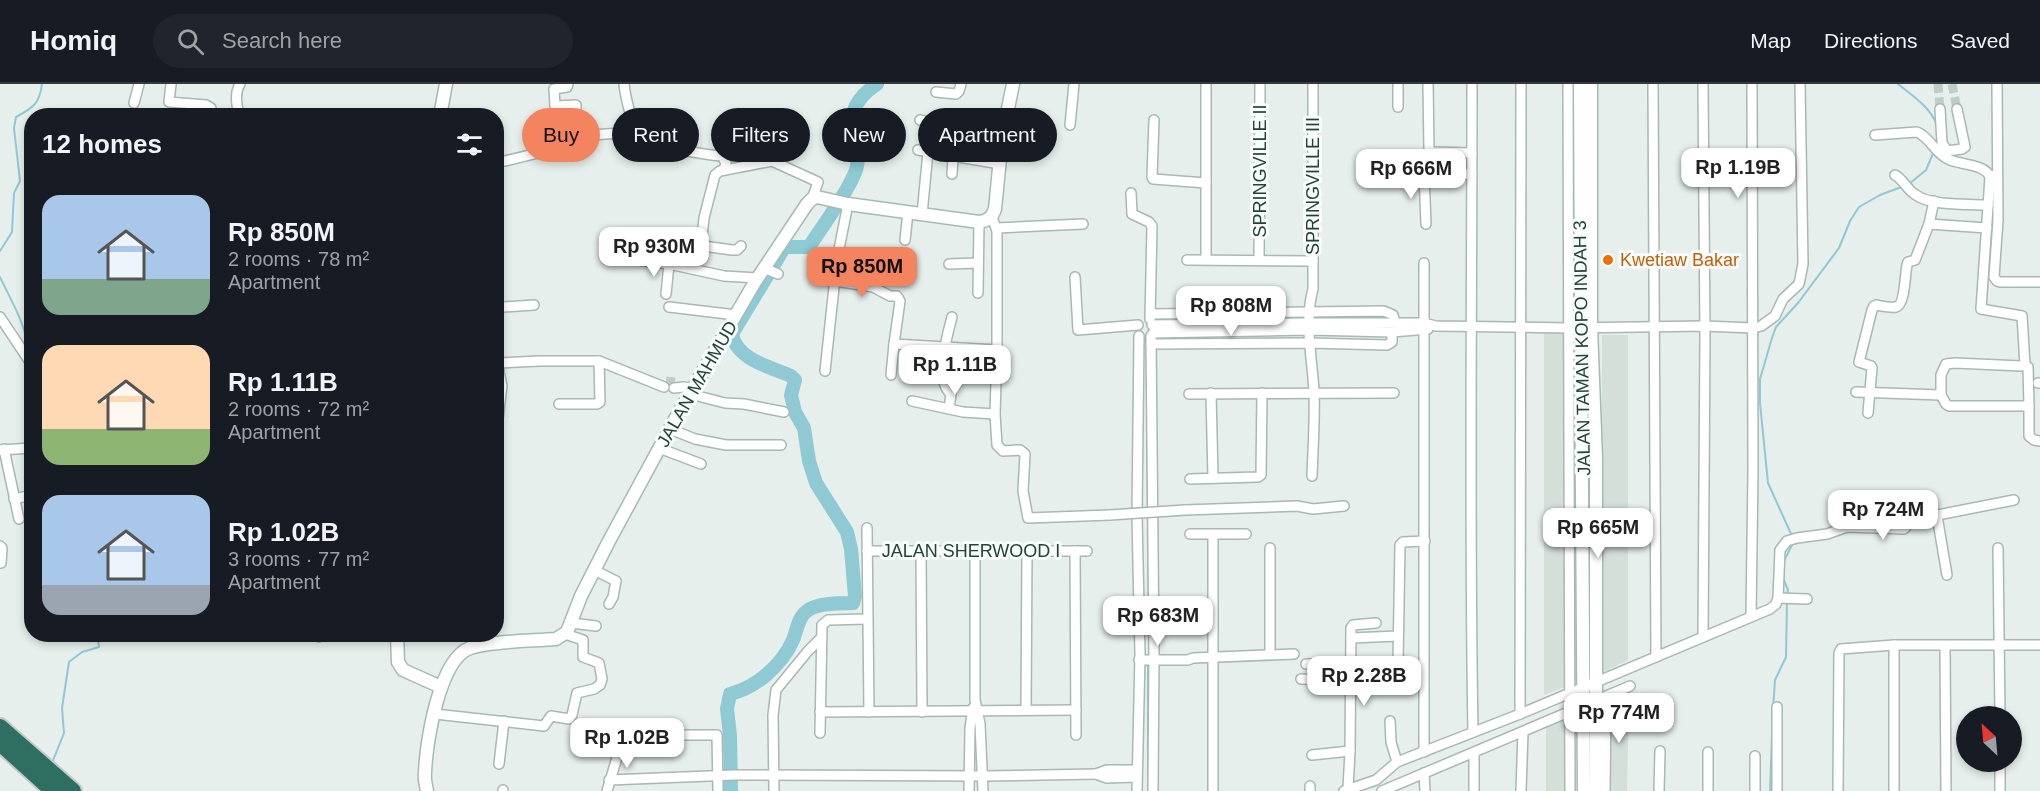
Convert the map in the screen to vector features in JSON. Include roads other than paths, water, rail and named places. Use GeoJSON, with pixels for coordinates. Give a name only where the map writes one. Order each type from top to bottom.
{"type":"FeatureCollection","features":[{"type":"Feature","properties":{"kind":"highway"},"geometry":{"type":"LineString","coordinates":[[0,727],[52,791]]}},
{"type":"Feature","properties":{"kind":"highway"},"geometry":{"type":"LineString","coordinates":[[0,743],[19,753],[73,791]]}},
{"type":"Feature","properties":{"kind":"main road"},"geometry":{"type":"LineString","coordinates":[[442,108],[446,84]]}},
{"type":"Feature","properties":{"kind":"main road"},"geometry":{"type":"LineString","coordinates":[[1007,108],[1011,84]]}},
{"type":"Feature","properties":{"kind":"main road","name":"JALAN TAMAN KOPO INDAH 3"},"geometry":{"type":"LineString","coordinates":[[1580,84],[1575,211],[1583,493],[1584,791]]}},
{"type":"Feature","properties":{"kind":"main road","name":"JALAN TAMAN KOPO INDAH 3"},"geometry":{"type":"LineString","coordinates":[[1591,84],[1580,328],[1596,459],[1596,681],[1601,699],[1596,791]]}},
{"type":"Feature","properties":{"kind":"main road"},"geometry":{"type":"LineString","coordinates":[[812,199],[817,197],[842,203],[979,222],[994,222],[1000,164]]}},
{"type":"Feature","properties":{"kind":"main road","name":"JALAN MAHMUD"},"geometry":{"type":"LineString","coordinates":[[559,641],[572,623],[581,596],[594,570],[670,429],[678,387],[765,277],[801,212],[812,199]]}},
{"type":"Feature","properties":{"kind":"main road"},"geometry":{"type":"LineString","coordinates":[[427,791],[424,775],[435,714],[441,687],[456,657],[471,648],[559,641]]}},
{"type":"Feature","properties":{"kind":"main road"},"geometry":{"type":"LineString","coordinates":[[397,642],[398,662],[403,670],[441,687]]}},
{"type":"Feature","properties":{"kind":"street"},"geometry":{"type":"LineString","coordinates":[[134,103],[138,84]]}},
{"type":"Feature","properties":{"kind":"street"},"geometry":{"type":"LineString","coordinates":[[171,84],[169,102],[206,105],[211,108]]}},
{"type":"Feature","properties":{"kind":"street"},"geometry":{"type":"LineString","coordinates":[[568,84],[567,87],[550,86],[556,107],[576,105],[576,108]]}},
{"type":"Feature","properties":{"kind":"street"},"geometry":{"type":"LineString","coordinates":[[624,84],[630,108]]}},
{"type":"Feature","properties":{"kind":"street"},"geometry":{"type":"LineString","coordinates":[[936,92],[956,94],[961,84]]}},
{"type":"Feature","properties":{"kind":"street"},"geometry":{"type":"LineString","coordinates":[[1070,124],[1074,84]]}},
{"type":"Feature","properties":{"kind":"street"},"geometry":{"type":"LineString","coordinates":[[1206,84],[1206,259]]}},
{"type":"Feature","properties":{"kind":"street","name":"SPRINGVILLE II"},"geometry":{"type":"LineString","coordinates":[[1259,259],[1260,84]]}},
{"type":"Feature","properties":{"kind":"street","name":"SPRINGVILLE III"},"geometry":{"type":"LineString","coordinates":[[1312,476],[1313,327],[1317,301],[1313,289],[1313,84]]}},
{"type":"Feature","properties":{"kind":"street"},"geometry":{"type":"LineString","coordinates":[[1398,84],[1398,107]]}},
{"type":"Feature","properties":{"kind":"street"},"geometry":{"type":"LineString","coordinates":[[1428,84],[1429,150],[1472,153]]}},
{"type":"Feature","properties":{"kind":"street"},"geometry":{"type":"LineString","coordinates":[[1472,84],[1473,732]]}},
{"type":"Feature","properties":{"kind":"street"},"geometry":{"type":"LineString","coordinates":[[1520,714],[1521,84]]}},
{"type":"Feature","properties":{"kind":"street"},"geometry":{"type":"LineString","coordinates":[[1568,84],[1575,211]]}},
{"type":"Feature","properties":{"kind":"street"},"geometry":{"type":"LineString","coordinates":[[1653,84],[1656,657]]}},
{"type":"Feature","properties":{"kind":"street"},"geometry":{"type":"LineString","coordinates":[[1703,84],[1703,637]]}},
{"type":"Feature","properties":{"kind":"street"},"geometry":{"type":"LineString","coordinates":[[1751,617],[1752,84]]}},
{"type":"Feature","properties":{"kind":"street"},"geometry":{"type":"LineString","coordinates":[[1151,329],[1436,326],[1753,328],[1774,316],[1783,299],[1801,279],[1803,264],[1800,84]]}},
{"type":"Feature","properties":{"kind":"street"},"geometry":{"type":"LineString","coordinates":[[1997,84],[1994,175],[1995,280],[2040,282]]}},
{"type":"Feature","properties":{"kind":"street"},"geometry":{"type":"LineString","coordinates":[[236,85],[237,108]]}},
{"type":"Feature","properties":{"kind":"street"},"geometry":{"type":"LineString","coordinates":[[1940,109],[1942,143],[1947,151],[1965,147],[1957,109]]}},
{"type":"Feature","properties":{"kind":"street"},"geometry":{"type":"LineString","coordinates":[[1154,120],[1153,179],[1206,183]]}},
{"type":"Feature","properties":{"kind":"street"},"geometry":{"type":"LineString","coordinates":[[1875,135],[1917,132],[1923,135],[1938,153],[1994,175]]}},
{"type":"Feature","properties":{"kind":"street"},"geometry":{"type":"LineString","coordinates":[[699,154],[723,156],[726,163],[724,170]]}},
{"type":"Feature","properties":{"kind":"street"},"geometry":{"type":"LineString","coordinates":[[504,161],[522,157]]}},
{"type":"Feature","properties":{"kind":"street"},"geometry":{"type":"LineString","coordinates":[[702,245],[704,218],[716,174],[724,170],[772,161],[818,182],[812,199]]}},
{"type":"Feature","properties":{"kind":"street"},"geometry":{"type":"LineString","coordinates":[[922,214],[923,162]]}},
{"type":"Feature","properties":{"kind":"street"},"geometry":{"type":"LineString","coordinates":[[952,174],[953,162]]}},
{"type":"Feature","properties":{"kind":"street"},"geometry":{"type":"LineString","coordinates":[[987,162],[1000,164]]}},
{"type":"Feature","properties":{"kind":"street"},"geometry":{"type":"LineString","coordinates":[[1426,224],[1424,175],[1472,174]]}},
{"type":"Feature","properties":{"kind":"street"},"geometry":{"type":"LineString","coordinates":[[1896,175],[1921,199],[1988,205]]}},
{"type":"Feature","properties":{"kind":"street"},"geometry":{"type":"LineString","coordinates":[[1994,175],[1988,205],[1981,309],[2022,316],[2025,365],[2028,367],[2029,436],[2040,441]]}},
{"type":"Feature","properties":{"kind":"street"},"geometry":{"type":"LineString","coordinates":[[1131,193],[1132,214],[1149,222],[1152,226],[1151,526],[1154,657],[1152,791]]}},
{"type":"Feature","properties":{"kind":"street"},"geometry":{"type":"LineString","coordinates":[[1868,412],[1872,367],[1859,362],[1872,310],[1876,305],[1897,307],[1900,305],[1908,262],[1915,260],[1929,224],[1934,201]]}},
{"type":"Feature","properties":{"kind":"street"},"geometry":{"type":"LineString","coordinates":[[825,371],[842,203]]}},
{"type":"Feature","properties":{"kind":"street"},"geometry":{"type":"LineString","coordinates":[[905,240],[908,212]]}},
{"type":"Feature","properties":{"kind":"street"},"geometry":{"type":"LineString","coordinates":[[978,293],[979,222]]}},
{"type":"Feature","properties":{"kind":"street"},"geometry":{"type":"LineString","coordinates":[[1083,224],[994,222],[997,445],[1000,450],[1006,452],[1020,450],[1025,454],[1023,491],[1028,518],[1185,510],[1297,506],[1313,509],[1344,506]]}},
{"type":"Feature","properties":{"kind":"street"},"geometry":{"type":"LineString","coordinates":[[1929,224],[1987,228]]}},
{"type":"Feature","properties":{"kind":"street"},"geometry":{"type":"LineString","coordinates":[[689,244],[732,250],[737,250],[741,246]]}},
{"type":"Feature","properties":{"kind":"street"},"geometry":{"type":"LineString","coordinates":[[637,260],[669,264],[724,276],[765,277]]}},
{"type":"Feature","properties":{"kind":"street"},"geometry":{"type":"LineString","coordinates":[[1187,260],[1313,261]]}},
{"type":"Feature","properties":{"kind":"street"},"geometry":{"type":"LineString","coordinates":[[949,264],[978,262]]}},
{"type":"Feature","properties":{"kind":"street"},"geometry":{"type":"LineString","coordinates":[[1424,263],[1424,752]]}},
{"type":"Feature","properties":{"kind":"street"},"geometry":{"type":"LineString","coordinates":[[666,294],[669,264]]}},
{"type":"Feature","properties":{"kind":"street"},"geometry":{"type":"LineString","coordinates":[[1896,267],[1906,269]]}},
{"type":"Feature","properties":{"kind":"street"},"geometry":{"type":"LineString","coordinates":[[1075,277],[1078,330],[1138,325],[1143,322],[1151,329],[1313,343],[1387,345],[1392,342],[1394,327],[1393,315],[1384,311],[1314,311],[1151,329]]}},
{"type":"Feature","properties":{"kind":"street"},"geometry":{"type":"LineString","coordinates":[[835,281],[873,286],[900,299],[891,375]]}},
{"type":"Feature","properties":{"kind":"street"},"geometry":{"type":"LineString","coordinates":[[504,307],[534,305]]}},
{"type":"Feature","properties":{"kind":"street"},"geometry":{"type":"LineString","coordinates":[[669,306],[736,315]]}},
{"type":"Feature","properties":{"kind":"street"},"geometry":{"type":"LineString","coordinates":[[0,317],[24,353]]}},
{"type":"Feature","properties":{"kind":"street"},"geometry":{"type":"LineString","coordinates":[[949,409],[951,394],[943,382],[945,347],[952,317]]}},
{"type":"Feature","properties":{"kind":"street"},"geometry":{"type":"LineString","coordinates":[[1137,791],[1140,657],[1139,336],[1136,331],[1138,325]]}},
{"type":"Feature","properties":{"kind":"street"},"geometry":{"type":"LineString","coordinates":[[1570,791],[1569,492],[1580,328]]}},
{"type":"Feature","properties":{"kind":"street"},"geometry":{"type":"LineString","coordinates":[[1139,336],[1145,339],[1151,329]]}},
{"type":"Feature","properties":{"kind":"street"},"geometry":{"type":"LineString","coordinates":[[894,344],[997,350]]}},
{"type":"Feature","properties":{"kind":"street"},"geometry":{"type":"LineString","coordinates":[[504,360],[599,362],[651,381],[678,387],[725,403],[744,404],[784,412]]}},
{"type":"Feature","properties":{"kind":"street"},"geometry":{"type":"LineString","coordinates":[[559,404],[597,404],[600,402],[599,362]]}},
{"type":"Feature","properties":{"kind":"street"},"geometry":{"type":"LineString","coordinates":[[2025,365],[1946,364],[1941,375],[1941,395],[1946,405],[1949,406],[2029,406]]}},
{"type":"Feature","properties":{"kind":"street"},"geometry":{"type":"LineString","coordinates":[[1856,392],[1941,395]]}},
{"type":"Feature","properties":{"kind":"street"},"geometry":{"type":"LineString","coordinates":[[1211,393],[1213,478]]}},
{"type":"Feature","properties":{"kind":"street"},"geometry":{"type":"LineString","coordinates":[[1190,479],[1258,477],[1261,475],[1262,393]]}},
{"type":"Feature","properties":{"kind":"street"},"geometry":{"type":"LineString","coordinates":[[1189,394],[1394,393]]}},
{"type":"Feature","properties":{"kind":"street"},"geometry":{"type":"LineString","coordinates":[[912,401],[949,409],[995,414]]}},
{"type":"Feature","properties":{"kind":"street"},"geometry":{"type":"LineString","coordinates":[[670,429],[695,439],[726,445],[781,445]]}},
{"type":"Feature","properties":{"kind":"street"},"geometry":{"type":"LineString","coordinates":[[19,519],[2,449],[24,448]]}},
{"type":"Feature","properties":{"kind":"street"},"geometry":{"type":"LineString","coordinates":[[659,448],[701,464]]}},
{"type":"Feature","properties":{"kind":"street"},"geometry":{"type":"LineString","coordinates":[[1569,492],[1583,493]]}},
{"type":"Feature","properties":{"kind":"street"},"geometry":{"type":"LineString","coordinates":[[14,499],[24,497]]}},
{"type":"Feature","properties":{"kind":"street"},"geometry":{"type":"LineString","coordinates":[[1784,598],[1780,550],[1787,541],[1794,538],[1827,534],[1846,527],[1904,529],[1906,521],[2014,500]]}},
{"type":"Feature","properties":{"kind":"street"},"geometry":{"type":"LineString","coordinates":[[1937,516],[1947,575]]}},
{"type":"Feature","properties":{"kind":"street"},"geometry":{"type":"LineString","coordinates":[[1138,527],[1151,526]]}},
{"type":"Feature","properties":{"kind":"street"},"geometry":{"type":"LineString","coordinates":[[867,528],[869,712]]}},
{"type":"Feature","properties":{"kind":"street"},"geometry":{"type":"LineString","coordinates":[[1190,534],[1246,534]]}},
{"type":"Feature","properties":{"kind":"street"},"geometry":{"type":"LineString","coordinates":[[1213,535],[1213,791]]}},
{"type":"Feature","properties":{"kind":"street"},"geometry":{"type":"LineString","coordinates":[[1398,663],[1400,545],[1403,542],[1425,540]]}},
{"type":"Feature","properties":{"kind":"street"},"geometry":{"type":"LineString","coordinates":[[0,546],[2,548],[1,563]]}},
{"type":"Feature","properties":{"kind":"street"},"geometry":{"type":"LineString","coordinates":[[1270,548],[1270,654]]}},
{"type":"Feature","properties":{"kind":"street"},"geometry":{"type":"LineString","coordinates":[[1998,548],[2000,706]]}},
{"type":"Feature","properties":{"kind":"street","name":"JALAN SHERWOOD I"},"geometry":{"type":"LineString","coordinates":[[867,550],[1087,551]]}},
{"type":"Feature","properties":{"kind":"street"},"geometry":{"type":"LineString","coordinates":[[969,791],[975,712],[975,550]]}},
{"type":"Feature","properties":{"kind":"street"},"geometry":{"type":"LineString","coordinates":[[1026,710],[1027,550]]}},
{"type":"Feature","properties":{"kind":"street"},"geometry":{"type":"LineString","coordinates":[[921,551],[922,712]]}},
{"type":"Feature","properties":{"kind":"street","name":"JALAN SHERWOOD I"},"geometry":{"type":"LineString","coordinates":[[1075,551],[1076,735]]}},
{"type":"Feature","properties":{"kind":"street"},"geometry":{"type":"LineString","coordinates":[[594,570],[616,581],[609,604]]}},
{"type":"Feature","properties":{"kind":"street"},"geometry":{"type":"LineString","coordinates":[[1376,623],[1352,625],[1350,751],[1346,790],[1376,780],[1397,762],[1520,714],[1770,609],[1784,598],[1807,599]]}},
{"type":"Feature","properties":{"kind":"street"},"geometry":{"type":"LineString","coordinates":[[820,733],[822,626],[828,620],[867,620]]}},
{"type":"Feature","properties":{"kind":"street"},"geometry":{"type":"LineString","coordinates":[[572,623],[596,626]]}},
{"type":"Feature","properties":{"kind":"street"},"geometry":{"type":"LineString","coordinates":[[1352,638],[1398,636]]}},
{"type":"Feature","properties":{"kind":"street"},"geometry":{"type":"LineString","coordinates":[[774,791],[773,715],[776,690],[801,658],[821,638]]}},
{"type":"Feature","properties":{"kind":"street"},"geometry":{"type":"LineString","coordinates":[[435,714],[544,726],[551,716],[569,719],[577,693],[597,688],[600,685],[601,667],[599,663],[583,657],[583,640],[559,641]]}},
{"type":"Feature","properties":{"kind":"street"},"geometry":{"type":"LineString","coordinates":[[1838,791],[1839,651],[1843,648],[1894,645],[2040,645]]}},
{"type":"Feature","properties":{"kind":"street"},"geometry":{"type":"LineString","coordinates":[[1894,645],[1894,791]]}},
{"type":"Feature","properties":{"kind":"street"},"geometry":{"type":"LineString","coordinates":[[1945,646],[1946,791]]}},
{"type":"Feature","properties":{"kind":"street"},"geometry":{"type":"LineString","coordinates":[[1140,657],[1188,654],[1193,658],[1294,654]]}},
{"type":"Feature","properties":{"kind":"street"},"geometry":{"type":"LineString","coordinates":[[1306,664],[1350,664]]}},
{"type":"Feature","properties":{"kind":"street"},"geometry":{"type":"LineString","coordinates":[[1301,679],[1350,681]]}},
{"type":"Feature","properties":{"kind":"street"},"geometry":{"type":"LineString","coordinates":[[1376,780],[1380,791],[1630,686]]}},
{"type":"Feature","properties":{"kind":"street"},"geometry":{"type":"LineString","coordinates":[[1601,699],[1605,791]]}},
{"type":"Feature","properties":{"kind":"street"},"geometry":{"type":"LineString","coordinates":[[1777,707],[1777,791]]}},
{"type":"Feature","properties":{"kind":"street"},"geometry":{"type":"LineString","coordinates":[[820,712],[1076,711]]}},
{"type":"Feature","properties":{"kind":"street"},"geometry":{"type":"LineString","coordinates":[[975,712],[983,791]]}},
{"type":"Feature","properties":{"kind":"street"},"geometry":{"type":"LineString","coordinates":[[499,764],[504,721]]}},
{"type":"Feature","properties":{"kind":"street"},"geometry":{"type":"LineString","coordinates":[[1390,722],[1397,762]]}},
{"type":"Feature","properties":{"kind":"street"},"geometry":{"type":"LineString","coordinates":[[1521,791],[1523,732]]}},
{"type":"Feature","properties":{"kind":"street"},"geometry":{"type":"LineString","coordinates":[[607,791],[622,741],[627,736],[717,735],[726,775],[718,791]]}},
{"type":"Feature","properties":{"kind":"street"},"geometry":{"type":"LineString","coordinates":[[1312,755],[1350,751]]}},
{"type":"Feature","properties":{"kind":"street"},"geometry":{"type":"LineString","coordinates":[[1659,791],[1660,751]]}},
{"type":"Feature","properties":{"kind":"street"},"geometry":{"type":"LineString","coordinates":[[1708,752],[1708,791]]}},
{"type":"Feature","properties":{"kind":"street"},"geometry":{"type":"LineString","coordinates":[[1474,753],[1474,791]]}},
{"type":"Feature","properties":{"kind":"street"},"geometry":{"type":"LineString","coordinates":[[1755,756],[1755,791]]}},
{"type":"Feature","properties":{"kind":"street"},"geometry":{"type":"LineString","coordinates":[[2000,772],[2000,791]]}},
{"type":"Feature","properties":{"kind":"street"},"geometry":{"type":"LineString","coordinates":[[609,780],[726,775],[1096,774],[1107,778],[1136,773]]}},
{"type":"Feature","properties":{"kind":"street"},"geometry":{"type":"LineString","coordinates":[[1424,773],[1425,791]]}},
{"type":"Feature","properties":{"kind":"waterway"},"geometry":{"type":"LineString","coordinates":[[30,108],[39,96],[42,84]]}},
{"type":"Feature","properties":{"kind":"waterway"},"geometry":{"type":"LineString","coordinates":[[731,791],[727,709],[730,694],[749,687],[775,666],[788,649],[800,620],[807,611],[822,605],[853,603],[855,596],[851,549],[847,532],[816,483],[809,461],[804,428],[795,412],[791,395],[795,380],[747,356],[735,343],[732,334],[784,248],[809,247],[845,193],[858,162],[853,118],[855,107],[863,96],[877,84]]}},
{"type":"Feature","properties":{"kind":"waterway"},"geometry":{"type":"LineString","coordinates":[[1898,84],[1925,107],[1937,125]]}},
{"type":"Feature","properties":{"kind":"waterway"},"geometry":{"type":"LineString","coordinates":[[0,251],[12,232],[14,193],[20,181],[14,128],[16,117],[24,113]]}},
{"type":"Feature","properties":{"kind":"waterway"},"geometry":{"type":"LineString","coordinates":[[1909,184],[1926,170],[1934,151]]}},
{"type":"Feature","properties":{"kind":"waterway"},"geometry":{"type":"LineString","coordinates":[[1792,536],[1768,483],[1760,403],[1760,379],[1772,338],[1776,327],[1798,303],[1839,248],[1850,221],[1859,207],[1880,195],[1904,186]]}},
{"type":"Feature","properties":{"kind":"waterway"},"geometry":{"type":"LineString","coordinates":[[1147,225],[1147,243]]}},
{"type":"Feature","properties":{"kind":"waterway"},"geometry":{"type":"LineString","coordinates":[[0,277],[24,332]]}},
{"type":"Feature","properties":{"kind":"waterway"},"geometry":{"type":"LineString","coordinates":[[1147,426],[1148,510]]}},
{"type":"Feature","properties":{"kind":"waterway"},"geometry":{"type":"LineString","coordinates":[[1148,516],[1149,643]]}},
{"type":"Feature","properties":{"kind":"waterway"},"geometry":{"type":"LineString","coordinates":[[1783,563],[1794,541]]}},
{"type":"Feature","properties":{"kind":"waterway"},"geometry":{"type":"LineString","coordinates":[[1783,578],[1788,590],[1787,595]]}},
{"type":"Feature","properties":{"kind":"waterway"},"geometry":{"type":"LineString","coordinates":[[1770,791],[1775,680],[1786,657],[1787,601]]}},
{"type":"Feature","properties":{"kind":"waterway"},"geometry":{"type":"LineString","coordinates":[[52,763],[64,733],[62,708],[69,662],[82,652],[99,647],[98,642]]}},
{"type":"Feature","properties":{"kind":"waterway"},"geometry":{"type":"LineString","coordinates":[[1148,664],[1148,791]]}},
{"type":"Feature","properties":{"kind":"tunnel"},"geometry":{"type":"LineString","coordinates":[[1938,84],[1940,109]]}},
{"type":"Feature","properties":{"kind":"tunnel"},"geometry":{"type":"LineString","coordinates":[[1952,84],[1957,109]]}},
{"type":"Feature","properties":{"kind":"tunnel"},"geometry":{"type":"LineString","coordinates":[[666,381],[675,382]]}},
{"type":"Feature","properties":{"kind":"place","name":"Kwetiaw Bakar"},"geometry":{"type":"Point","coordinates":[1608,260]}}]}
